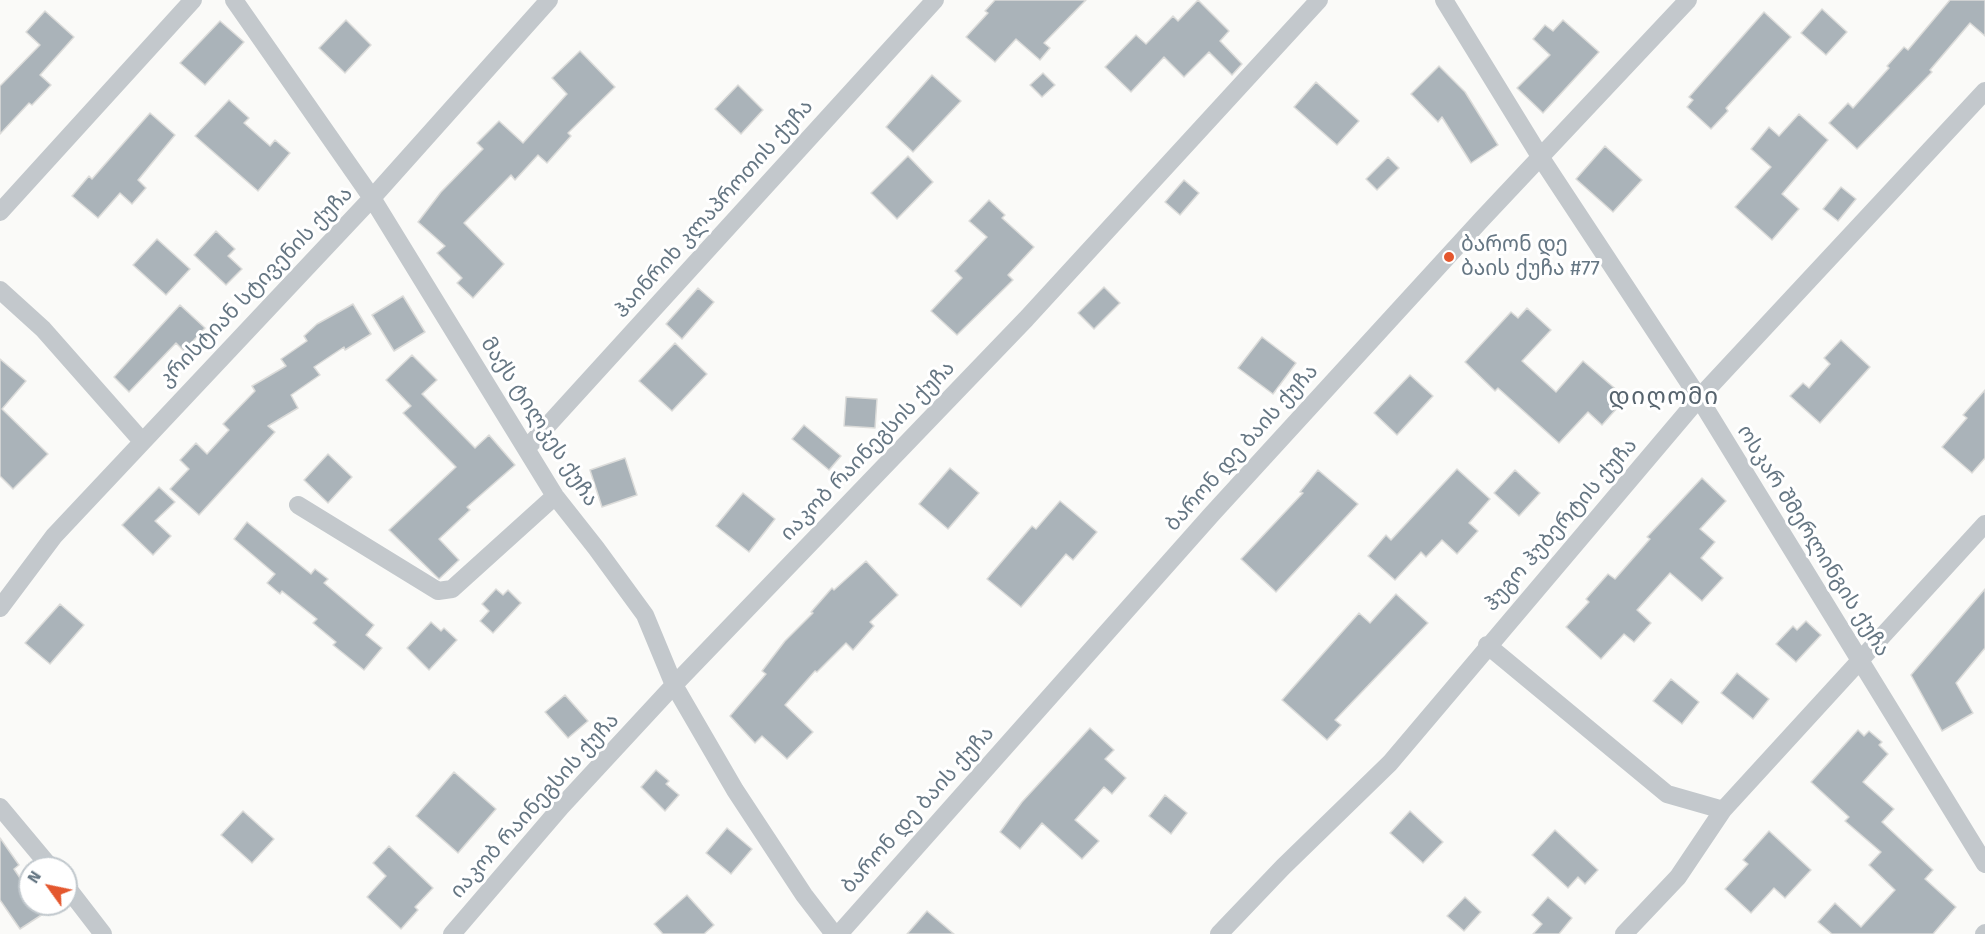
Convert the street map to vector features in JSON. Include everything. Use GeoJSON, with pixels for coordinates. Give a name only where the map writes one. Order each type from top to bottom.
{"type":"FeatureCollection","features":[{"type":"Feature","properties":{"kind":"street"},"geometry":{"type":"LineString","coordinates":[[0,212],[193,0]]}},
{"type":"Feature","properties":{"kind":"street","name":"მაქს ტილკეს ქუჩა"},"geometry":{"type":"LineString","coordinates":[[234,0],[372,198],[555,496],[645,615],[675,685],[735,790],[804,895],[834,934]]}},
{"type":"Feature","properties":{"kind":"street","name":"კრისტიან სტივენის ქუჩა"},"geometry":{"type":"LineString","coordinates":[[0,608],[54,536],[141,440],[372,198],[549,0]]}},
{"type":"Feature","properties":{"kind":"street","name":"ჰაინრიხ კლაპროთის ქუჩა"},"geometry":{"type":"LineString","coordinates":[[527,448],[935,0]]}},
{"type":"Feature","properties":{"kind":"street","name":"იაკობ რაინეგსის ქუჩა"},"geometry":{"type":"LineString","coordinates":[[452,934],[561,807],[1026,319],[1319,0]]}},
{"type":"Feature","properties":{"kind":"street","name":"ოსკარ შმერლინგის ქუჩა"},"geometry":{"type":"LineString","coordinates":[[1444,0],[1541,158],[1699,398],[1985,864]]}},
{"type":"Feature","properties":{"kind":"street","name":"ბარონ დე ბაის ქუჩა"},"geometry":{"type":"LineString","coordinates":[[839,934],[1228,496],[1474,228],[1688,0]]}},
{"type":"Feature","properties":{"kind":"street","name":"ჰუგო ჰუბერტის ქუჩა"},"geometry":{"type":"LineString","coordinates":[[1219,934],[1283,867],[1390,763],[1487,645],[1699,398],[1985,91]]}},
{"type":"Feature","properties":{"kind":"street"},"geometry":{"type":"LineString","coordinates":[[0,290],[43,329],[141,440]]}},
{"type":"Feature","properties":{"kind":"street"},"geometry":{"type":"LineString","coordinates":[[298,505],[438,591],[445,591],[452,589],[555,496]]}},
{"type":"Feature","properties":{"kind":"street"},"geometry":{"type":"LineString","coordinates":[[1624,934],[1678,877],[1723,810],[1985,524]]}},
{"type":"Feature","properties":{"kind":"street"},"geometry":{"type":"LineString","coordinates":[[1487,645],[1667,794],[1723,810]]}},
{"type":"Feature","properties":{"kind":"street"},"geometry":{"type":"LineString","coordinates":[[0,807],[41,856]]}},
{"type":"Feature","properties":{"kind":"street"},"geometry":{"type":"LineString","coordinates":[[78,902],[102,934]]}},
{"type":"Feature","properties":{"kind":"building"},"geometry":{"type":"Polygon","coordinates":[[[995,0],[1086,0],[1044,43],[1050,48],[1040,60],[1016,39],[995,62],[966,37],[988,13],[985,11],[995,0]]]}},
{"type":"Feature","properties":{"kind":"building"},"geometry":{"type":"Polygon","coordinates":[[[1198,0],[1229,31],[1220,41],[1242,64],[1232,75],[1209,52],[1184,77],[1164,57],[1131,92],[1105,67],[1136,35],[1146,44],[1173,16],[1178,21],[1198,0]]]}},
{"type":"Feature","properties":{"kind":"building"},"geometry":{"type":"Polygon","coordinates":[[[1950,0],[1985,0],[1985,36],[1970,23],[1930,70],[1932,72],[1857,149],[1829,123],[1848,103],[1853,108],[1889,68],[1887,66],[1904,47],[1908,50],[1950,0]]]}},
{"type":"Feature","properties":{"kind":"building"},"geometry":{"type":"Polygon","coordinates":[[[1822,9],[1847,32],[1826,55],[1801,33],[1822,9]]]}},
{"type":"Feature","properties":{"kind":"building"},"geometry":{"type":"Polygon","coordinates":[[[45,11],[74,37],[40,75],[51,85],[32,105],[29,103],[0,134],[0,86],[40,45],[26,32],[45,11]]]}},
{"type":"Feature","properties":{"kind":"building"},"geometry":{"type":"Polygon","coordinates":[[[1764,12],[1791,37],[1726,108],[1728,111],[1711,129],[1687,107],[1693,100],[1689,97],[1764,12]]]}},
{"type":"Feature","properties":{"kind":"building"},"geometry":{"type":"Polygon","coordinates":[[[346,20],[371,45],[345,73],[319,48],[346,20]]]}},
{"type":"Feature","properties":{"kind":"building"},"geometry":{"type":"Polygon","coordinates":[[[1563,20],[1599,52],[1543,113],[1517,88],[1550,55],[1533,39],[1545,25],[1553,31],[1563,20]]]}},
{"type":"Feature","properties":{"kind":"building"},"geometry":{"type":"Polygon","coordinates":[[[220,21],[244,42],[205,85],[180,63],[220,21]]]}},
{"type":"Feature","properties":{"kind":"building"},"geometry":{"type":"Polygon","coordinates":[[[580,51],[615,87],[568,133],[571,136],[547,163],[538,155],[515,180],[511,175],[464,223],[504,264],[473,298],[457,283],[462,278],[437,253],[445,246],[418,222],[441,192],[483,149],[477,143],[499,121],[523,143],[567,94],[552,78],[580,51]]]}},
{"type":"Feature","properties":{"kind":"building"},"geometry":{"type":"Polygon","coordinates":[[[1439,66],[1465,92],[1498,145],[1471,163],[1442,117],[1438,122],[1411,94],[1439,66]]]}},
{"type":"Feature","properties":{"kind":"building"},"geometry":{"type":"Polygon","coordinates":[[[1043,73],[1055,85],[1042,97],[1030,85],[1043,73]]]}},
{"type":"Feature","properties":{"kind":"building"},"geometry":{"type":"Polygon","coordinates":[[[932,75],[961,101],[913,152],[886,127],[932,75]]]}},
{"type":"Feature","properties":{"kind":"building"},"geometry":{"type":"Polygon","coordinates":[[[1316,82],[1359,121],[1337,145],[1294,107],[1316,82]]]}},
{"type":"Feature","properties":{"kind":"building"},"geometry":{"type":"Polygon","coordinates":[[[738,85],[763,110],[741,134],[715,109],[738,85]]]}},
{"type":"Feature","properties":{"kind":"building"},"geometry":{"type":"Polygon","coordinates":[[[229,100],[249,118],[244,123],[270,146],[275,140],[290,153],[258,191],[195,136],[229,100]]]}},
{"type":"Feature","properties":{"kind":"building"},"geometry":{"type":"Polygon","coordinates":[[[150,113],[175,135],[138,180],[146,188],[132,204],[120,193],[98,218],[72,196],[89,176],[92,179],[150,113]]]}},
{"type":"Feature","properties":{"kind":"building"},"geometry":{"type":"Polygon","coordinates":[[[1799,114],[1828,140],[1782,194],[1799,209],[1772,240],[1735,207],[1771,167],[1751,149],[1769,127],[1779,136],[1799,114]]]}},
{"type":"Feature","properties":{"kind":"building"},"geometry":{"type":"Polygon","coordinates":[[[1605,146],[1642,180],[1613,212],[1576,179],[1605,146]]]}},
{"type":"Feature","properties":{"kind":"building"},"geometry":{"type":"Polygon","coordinates":[[[908,156],[933,182],[897,219],[871,193],[908,156]]]}},
{"type":"Feature","properties":{"kind":"building"},"geometry":{"type":"Polygon","coordinates":[[[1388,157],[1399,168],[1377,190],[1366,179],[1388,157]]]}},
{"type":"Feature","properties":{"kind":"building"},"geometry":{"type":"Polygon","coordinates":[[[1184,180],[1199,193],[1180,215],[1165,202],[1184,180]]]}},
{"type":"Feature","properties":{"kind":"building"},"geometry":{"type":"Polygon","coordinates":[[[1841,187],[1856,199],[1838,221],[1823,209],[1841,187]]]}},
{"type":"Feature","properties":{"kind":"building"},"geometry":{"type":"Polygon","coordinates":[[[989,200],[1005,215],[1002,218],[1034,247],[1008,275],[1013,280],[957,335],[931,311],[962,278],[955,271],[987,237],[969,221],[989,200]]]}},
{"type":"Feature","properties":{"kind":"building"},"geometry":{"type":"Polygon","coordinates":[[[216,231],[235,249],[228,256],[242,269],[226,285],[194,255],[216,231]]]}},
{"type":"Feature","properties":{"kind":"building"},"geometry":{"type":"Polygon","coordinates":[[[157,239],[190,269],[166,295],[133,265],[157,239]]]}},
{"type":"Feature","properties":{"kind":"building"},"geometry":{"type":"Polygon","coordinates":[[[1104,287],[1120,303],[1094,329],[1078,313],[1104,287]]]}},
{"type":"Feature","properties":{"kind":"building"},"geometry":{"type":"Polygon","coordinates":[[[698,288],[714,302],[682,339],[666,324],[698,288]]]}},
{"type":"Feature","properties":{"kind":"building"},"geometry":{"type":"Polygon","coordinates":[[[403,296],[425,332],[394,351],[372,315],[403,296]]]}},
{"type":"Feature","properties":{"kind":"building"},"geometry":{"type":"Polygon","coordinates":[[[353,304],[371,334],[345,350],[344,347],[314,367],[320,375],[291,395],[298,408],[268,426],[275,432],[199,515],[170,489],[189,469],[180,460],[196,443],[207,454],[229,430],[223,424],[255,391],[252,386],[286,366],[281,359],[307,341],[304,336],[317,324],[353,304]]]}},
{"type":"Feature","properties":{"kind":"building"},"geometry":{"type":"Polygon","coordinates":[[[180,305],[205,328],[184,351],[176,343],[129,392],[114,377],[180,305]]]}},
{"type":"Feature","properties":{"kind":"building"},"geometry":{"type":"Polygon","coordinates":[[[1527,308],[1551,330],[1522,361],[1556,392],[1583,361],[1626,398],[1602,425],[1588,412],[1559,443],[1498,388],[1495,391],[1465,362],[1511,312],[1518,318],[1527,308]]]}},
{"type":"Feature","properties":{"kind":"building"},"geometry":{"type":"Polygon","coordinates":[[[1262,337],[1296,363],[1273,394],[1238,368],[1262,337]]]}},
{"type":"Feature","properties":{"kind":"building"},"geometry":{"type":"Polygon","coordinates":[[[1841,340],[1870,367],[1820,423],[1790,396],[1803,383],[1809,388],[1830,364],[1824,358],[1841,340]]]}},
{"type":"Feature","properties":{"kind":"building"},"geometry":{"type":"Polygon","coordinates":[[[675,343],[707,374],[672,411],[639,381],[675,343]]]}},
{"type":"Feature","properties":{"kind":"building"},"geometry":{"type":"Polygon","coordinates":[[[412,355],[437,380],[422,394],[475,448],[489,435],[515,465],[467,507],[470,510],[439,539],[459,560],[439,579],[389,530],[456,467],[403,413],[411,406],[386,380],[412,355]]]}},
{"type":"Feature","properties":{"kind":"building"},"geometry":{"type":"Polygon","coordinates":[[[0,359],[26,381],[2,409],[48,454],[13,489],[0,476],[0,359]]]}},
{"type":"Feature","properties":{"kind":"building"},"geometry":{"type":"Polygon","coordinates":[[[1410,375],[1433,396],[1397,435],[1374,413],[1410,375]]]}},
{"type":"Feature","properties":{"kind":"building"},"geometry":{"type":"Polygon","coordinates":[[[1985,390],[1985,458],[1972,473],[1942,447],[1967,418],[1963,415],[1985,390]]]}},
{"type":"Feature","properties":{"kind":"building"},"geometry":{"type":"Polygon","coordinates":[[[846,397],[877,399],[875,428],[844,426],[846,397]]]}},
{"type":"Feature","properties":{"kind":"building"},"geometry":{"type":"Polygon","coordinates":[[[804,425],[841,456],[829,470],[792,439],[804,425]]]}},
{"type":"Feature","properties":{"kind":"building"},"geometry":{"type":"Polygon","coordinates":[[[328,454],[352,477],[328,503],[304,480],[328,454]]]}},
{"type":"Feature","properties":{"kind":"building"},"geometry":{"type":"Polygon","coordinates":[[[625,458],[637,495],[602,507],[590,470],[625,458]]]}},
{"type":"Feature","properties":{"kind":"building"},"geometry":{"type":"Polygon","coordinates":[[[950,468],[979,493],[948,529],[919,504],[950,468]]]}},
{"type":"Feature","properties":{"kind":"building"},"geometry":{"type":"Polygon","coordinates":[[[1457,469],[1490,499],[1469,523],[1478,531],[1457,554],[1442,540],[1426,557],[1421,552],[1395,580],[1368,556],[1386,535],[1391,540],[1457,469]]]}},
{"type":"Feature","properties":{"kind":"building"},"geometry":{"type":"Polygon","coordinates":[[[1318,470],[1358,504],[1276,592],[1241,559],[1303,493],[1300,492],[1318,470]]]}},
{"type":"Feature","properties":{"kind":"building"},"geometry":{"type":"Polygon","coordinates":[[[1515,470],[1540,493],[1519,516],[1494,493],[1515,470]]]}},
{"type":"Feature","properties":{"kind":"building"},"geometry":{"type":"Polygon","coordinates":[[[1702,478],[1726,501],[1700,529],[1715,542],[1701,558],[1723,578],[1702,601],[1670,573],[1637,610],[1651,623],[1634,642],[1624,634],[1601,659],[1566,627],[1589,602],[1586,599],[1608,574],[1615,579],[1650,539],[1647,537],[1702,478]]]}},
{"type":"Feature","properties":{"kind":"building"},"geometry":{"type":"Polygon","coordinates":[[[159,487],[175,502],[155,521],[171,536],[153,555],[122,525],[159,487]]]}},
{"type":"Feature","properties":{"kind":"building"},"geometry":{"type":"Polygon","coordinates":[[[743,493],[775,519],[749,552],[716,526],[743,493]]]}},
{"type":"Feature","properties":{"kind":"building"},"geometry":{"type":"Polygon","coordinates":[[[1060,501],[1097,532],[1073,560],[1066,554],[1021,607],[987,579],[1032,526],[1036,529],[1060,501]]]}},
{"type":"Feature","properties":{"kind":"building"},"geometry":{"type":"Polygon","coordinates":[[[247,522],[311,574],[315,569],[328,579],[324,583],[374,625],[366,635],[382,648],[364,670],[333,645],[336,642],[313,623],[317,619],[282,591],[280,594],[267,583],[275,574],[234,539],[247,522]]]}},
{"type":"Feature","properties":{"kind":"building"},"geometry":{"type":"Polygon","coordinates":[[[866,561],[898,595],[870,622],[874,626],[853,650],[846,643],[817,672],[815,671],[785,705],[813,732],[787,759],[762,736],[755,743],[730,716],[766,674],[762,671],[785,641],[813,613],[811,612],[832,588],[834,590],[866,561]]]}},
{"type":"Feature","properties":{"kind":"building"},"geometry":{"type":"Polygon","coordinates":[[[496,589],[503,595],[508,590],[521,603],[493,633],[480,621],[489,611],[482,604],[496,589]]]}},
{"type":"Feature","properties":{"kind":"building"},"geometry":{"type":"Polygon","coordinates":[[[1985,589],[1985,648],[1956,683],[1973,713],[1942,731],[1911,675],[1985,589]]]}},
{"type":"Feature","properties":{"kind":"building"},"geometry":{"type":"Polygon","coordinates":[[[1396,594],[1428,623],[1335,720],[1341,725],[1327,740],[1282,700],[1359,613],[1370,623],[1396,594]]]}},
{"type":"Feature","properties":{"kind":"building"},"geometry":{"type":"Polygon","coordinates":[[[60,604],[84,625],[50,664],[25,643],[60,604]]]}},
{"type":"Feature","properties":{"kind":"building"},"geometry":{"type":"Polygon","coordinates":[[[1806,621],[1821,635],[1796,662],[1776,644],[1793,626],[1797,630],[1806,621]]]}},
{"type":"Feature","properties":{"kind":"building"},"geometry":{"type":"Polygon","coordinates":[[[431,622],[441,631],[444,628],[457,640],[429,670],[407,648],[431,622]]]}},
{"type":"Feature","properties":{"kind":"building"},"geometry":{"type":"Polygon","coordinates":[[[1737,673],[1769,699],[1753,719],[1721,693],[1737,673]]]}},
{"type":"Feature","properties":{"kind":"building"},"geometry":{"type":"Polygon","coordinates":[[[1671,679],[1699,702],[1682,724],[1653,701],[1671,679]]]}},
{"type":"Feature","properties":{"kind":"building"},"geometry":{"type":"Polygon","coordinates":[[[565,695],[588,721],[568,738],[545,712],[565,695]]]}},
{"type":"Feature","properties":{"kind":"building"},"geometry":{"type":"Polygon","coordinates":[[[1090,728],[1114,750],[1105,759],[1126,778],[1112,794],[1104,787],[1075,820],[1099,841],[1082,859],[1042,823],[1020,849],[1000,832],[1022,802],[1090,728]]]}},
{"type":"Feature","properties":{"kind":"building"},"geometry":{"type":"Polygon","coordinates":[[[1858,730],[1864,736],[1869,731],[1882,742],[1879,745],[1888,754],[1863,782],[1894,809],[1882,822],[1933,870],[1925,879],[1956,907],[1933,934],[1832,934],[1818,922],[1835,903],[1861,927],[1895,890],[1869,865],[1881,852],[1845,821],[1849,817],[1811,782],[1858,730]]]}},
{"type":"Feature","properties":{"kind":"building"},"geometry":{"type":"Polygon","coordinates":[[[656,770],[669,781],[666,784],[679,795],[665,811],[641,787],[656,770]]]}},
{"type":"Feature","properties":{"kind":"building"},"geometry":{"type":"Polygon","coordinates":[[[454,772],[496,809],[458,853],[416,816],[454,772]]]}},
{"type":"Feature","properties":{"kind":"building"},"geometry":{"type":"Polygon","coordinates":[[[1165,795],[1187,813],[1171,834],[1149,816],[1165,795]]]}},
{"type":"Feature","properties":{"kind":"building"},"geometry":{"type":"Polygon","coordinates":[[[243,811],[274,839],[252,863],[221,835],[243,811]]]}},
{"type":"Feature","properties":{"kind":"building"},"geometry":{"type":"Polygon","coordinates":[[[1410,811],[1443,842],[1423,863],[1390,833],[1410,811]]]}},
{"type":"Feature","properties":{"kind":"building"},"geometry":{"type":"Polygon","coordinates":[[[727,828],[752,849],[731,874],[706,853],[727,828]]]}},
{"type":"Feature","properties":{"kind":"building"},"geometry":{"type":"Polygon","coordinates":[[[1555,830],[1598,870],[1585,884],[1578,877],[1568,888],[1532,855],[1555,830]]]}},
{"type":"Feature","properties":{"kind":"building"},"geometry":{"type":"Polygon","coordinates":[[[1769,831],[1811,870],[1785,898],[1774,888],[1751,913],[1725,889],[1748,864],[1743,860],[1769,831]]]}},
{"type":"Feature","properties":{"kind":"building"},"geometry":{"type":"Polygon","coordinates":[[[0,838],[18,864],[14,869],[18,875],[18,916],[40,916],[20,929],[0,900],[0,838]]]}},
{"type":"Feature","properties":{"kind":"building"},"geometry":{"type":"Polygon","coordinates":[[[389,846],[433,888],[415,907],[418,910],[401,929],[367,897],[386,876],[373,863],[389,846]]]}},
{"type":"Feature","properties":{"kind":"building"},"geometry":{"type":"Polygon","coordinates":[[[687,895],[714,925],[704,934],[663,934],[654,924],[687,895]]]}},
{"type":"Feature","properties":{"kind":"building"},"geometry":{"type":"Polygon","coordinates":[[[1465,897],[1481,912],[1464,931],[1447,916],[1465,897]]]}},
{"type":"Feature","properties":{"kind":"building"},"geometry":{"type":"Polygon","coordinates":[[[1548,897],[1572,918],[1559,934],[1533,934],[1542,924],[1532,915],[1548,897]]]}},
{"type":"Feature","properties":{"kind":"building"},"geometry":{"type":"Polygon","coordinates":[[[927,911],[954,934],[907,934],[927,911]]]}},
{"type":"Feature","properties":{"kind":"place","name":"ბარონ დე ბაის ქუჩა #77"},"geometry":{"type":"Point","coordinates":[1449,257]}},
{"type":"Feature","properties":{"kind":"district","name":"დიღომი"},"geometry":{"type":"Point","coordinates":[1664,397]}}]}
